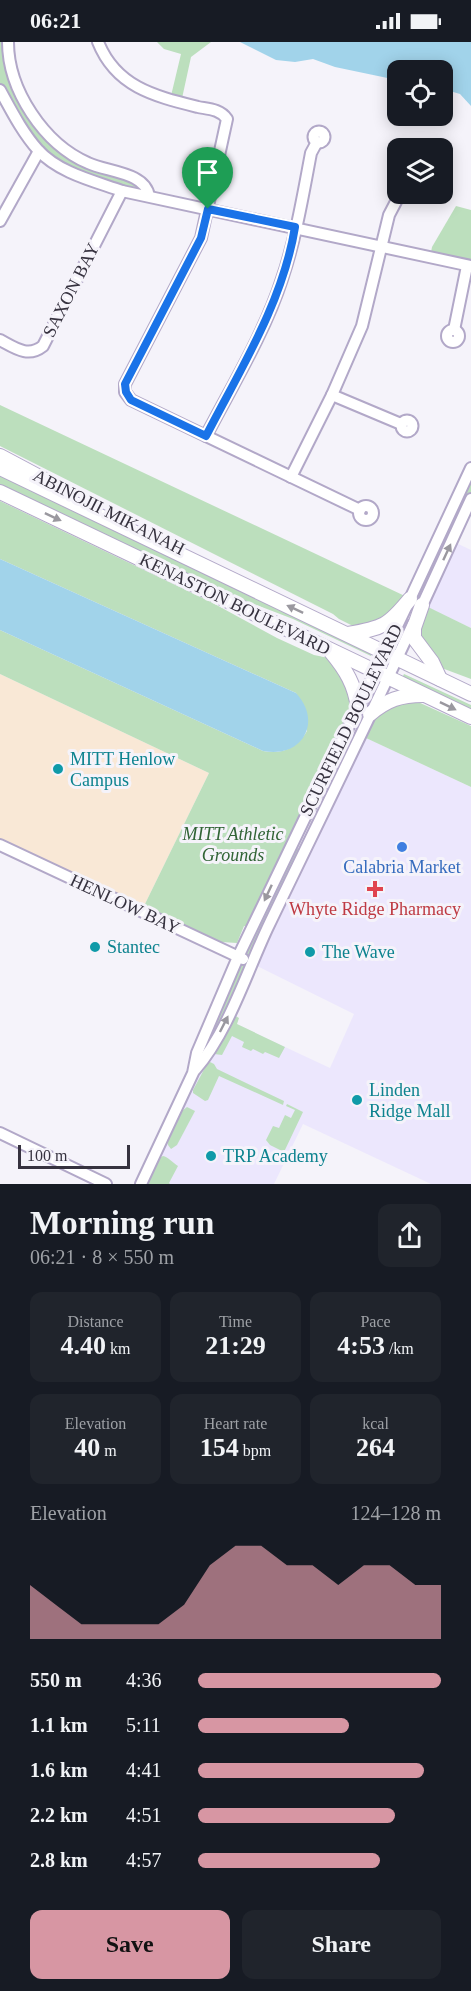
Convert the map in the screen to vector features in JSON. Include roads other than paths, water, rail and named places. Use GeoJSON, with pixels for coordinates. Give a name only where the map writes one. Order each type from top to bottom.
{"type":"FeatureCollection","features":[{"type":"Feature","properties":{"kind":"main road","name":"ABINOJII MIKANAH"},"geometry":{"type":"LineString","coordinates":[[0,456],[199,558],[215,570]]}},
{"type":"Feature","properties":{"kind":"main road"},"geometry":{"type":"LineString","coordinates":[[0,468],[215,570]]}},
{"type":"Feature","properties":{"kind":"main road","name":"KENASTON BOULEVARD"},"geometry":{"type":"LineString","coordinates":[[0,492],[471,717]]}},
{"type":"Feature","properties":{"kind":"main road","name":"KENASTON BOULEVARD"},"geometry":{"type":"LineString","coordinates":[[215,570],[471,694]]}},
{"type":"Feature","properties":{"kind":"main road"},"geometry":{"type":"LineString","coordinates":[[348,634],[386,625],[416,602]]}},
{"type":"Feature","properties":{"kind":"main road"},"geometry":{"type":"LineString","coordinates":[[416,602],[414,638],[432,662],[440,679]]}},
{"type":"Feature","properties":{"kind":"main road"},"geometry":{"type":"LineString","coordinates":[[330,650],[352,682],[364,711],[395,698],[425,695]]}},
{"type":"Feature","properties":{"kind":"street"},"geometry":{"type":"LineString","coordinates":[[8,42],[17,85],[29,108],[47,133],[66,150],[87,163],[138,179],[148,188],[149,196]]}},
{"type":"Feature","properties":{"kind":"street"},"geometry":{"type":"LineString","coordinates":[[98,42],[104,58],[121,78],[162,98],[218,111],[227,119],[201,238],[125,384],[126,392],[131,400],[360,510]]}},
{"type":"Feature","properties":{"kind":"street"},"geometry":{"type":"LineString","coordinates":[[0,90],[39,151],[78,176],[122,191],[470,267],[454,330]]}},
{"type":"Feature","properties":{"kind":"street"},"geometry":{"type":"LineString","coordinates":[[206,436],[272,305],[282,280],[311,153],[317,142]]}},
{"type":"Feature","properties":{"kind":"street"},"geometry":{"type":"LineString","coordinates":[[0,221],[39,151]]}},
{"type":"Feature","properties":{"kind":"street","name":"SAXON BAY"},"geometry":{"type":"LineString","coordinates":[[0,339],[28,353],[43,346],[122,191]]}},
{"type":"Feature","properties":{"kind":"street"},"geometry":{"type":"LineString","coordinates":[[291,477],[332,395],[362,327],[389,215],[395,204]]}},
{"type":"Feature","properties":{"kind":"street"},"geometry":{"type":"LineString","coordinates":[[332,395],[401,424]]}},
{"type":"Feature","properties":{"kind":"street","name":"SCURFIELD BOULEVARD"},"geometry":{"type":"LineString","coordinates":[[141,1184],[193,1073],[197,1053],[238,957],[364,711],[388,677],[397,659],[416,602],[471,468]]}},
{"type":"Feature","properties":{"kind":"street","name":"SCURFIELD BOULEVARD"},"geometry":{"type":"LineString","coordinates":[[193,1073],[207,1056],[251,963],[364,711],[375,671],[384,652],[416,602],[471,499]]}},
{"type":"Feature","properties":{"kind":"street","name":"HENLOW BAY"},"geometry":{"type":"LineString","coordinates":[[0,845],[251,963]]}},
{"type":"Feature","properties":{"kind":"street"},"geometry":{"type":"LineString","coordinates":[[0,1133],[106,1184]]}},
{"type":"Feature","properties":{"kind":"water"},"geometry":{"type":"Polygon","coordinates":[[[240,42],[471,42],[471,106],[460,94],[453,92],[453,60],[387,60],[387,78],[335,67],[313,59],[295,62],[276,60],[240,42]]]}},
{"type":"Feature","properties":{"kind":"water"},"geometry":{"type":"Polygon","coordinates":[[[0,559],[296,693],[308,715],[308,726],[304,736],[298,744],[288,749],[277,752],[263,751],[0,630],[0,559]]]}},
{"type":"Feature","properties":{"kind":"place","name":"MITT Henlow Campus"},"geometry":{"type":"Point","coordinates":[58,769]}},
{"type":"Feature","properties":{"kind":"place","name":"Calabria Market"},"geometry":{"type":"Point","coordinates":[402,847]}},
{"type":"Feature","properties":{"kind":"place","name":"Whyte Ridge Pharmacy"},"geometry":{"type":"Point","coordinates":[375,889]}},
{"type":"Feature","properties":{"kind":"place","name":"Stantec"},"geometry":{"type":"Point","coordinates":[95,947]}},
{"type":"Feature","properties":{"kind":"place","name":"The Wave"},"geometry":{"type":"Point","coordinates":[310,952]}},
{"type":"Feature","properties":{"kind":"place","name":"Linden Ridge Mall"},"geometry":{"type":"Point","coordinates":[357,1100]}},
{"type":"Feature","properties":{"kind":"place","name":"TRP Academy"},"geometry":{"type":"Point","coordinates":[211,1156]}},
{"type":"Feature","properties":{"kind":"park label","name":"MITT Athletic Grounds"},"geometry":{"type":"Point","coordinates":[233,844]}}]}
